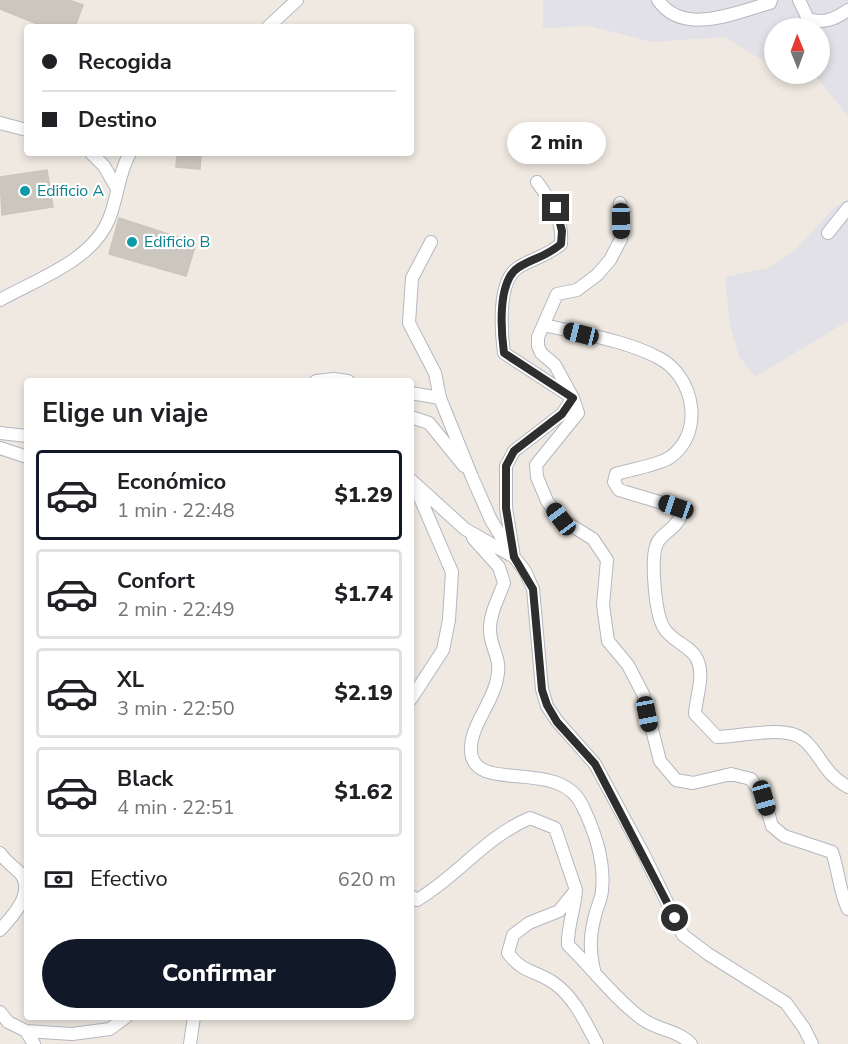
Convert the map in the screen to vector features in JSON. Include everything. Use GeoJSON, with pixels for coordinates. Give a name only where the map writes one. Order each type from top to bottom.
{"type":"FeatureCollection","features":[{"type":"Feature","properties":{"kind":"street"},"geometry":{"type":"LineString","coordinates":[[272,24],[285,0]]}},
{"type":"Feature","properties":{"kind":"street"},"geometry":{"type":"LineString","coordinates":[[272,24],[297,0]]}},
{"type":"Feature","properties":{"kind":"street"},"geometry":{"type":"LineString","coordinates":[[658,0],[666,12],[688,19],[709,20],[770,3],[771,0]]}},
{"type":"Feature","properties":{"kind":"street"},"geometry":{"type":"LineString","coordinates":[[799,0],[808,19],[818,22],[836,18],[848,10]]}},
{"type":"Feature","properties":{"kind":"street"},"geometry":{"type":"LineString","coordinates":[[0,123],[24,129]]}},
{"type":"Feature","properties":{"kind":"street"},"geometry":{"type":"LineString","coordinates":[[94,156],[104,166],[116,187]]}},
{"type":"Feature","properties":{"kind":"street"},"geometry":{"type":"LineString","coordinates":[[0,300],[71,261],[90,247],[110,218],[116,187],[129,156]]}},
{"type":"Feature","properties":{"kind":"street"},"geometry":{"type":"LineString","coordinates":[[537,182],[556,208],[562,231],[561,244],[546,257],[518,268],[507,280],[500,326],[504,353],[573,398]]}},
{"type":"Feature","properties":{"kind":"street"},"geometry":{"type":"LineString","coordinates":[[620,203],[621,238],[610,260],[597,275],[578,290],[557,294],[548,309],[538,337],[541,353],[555,365],[573,398],[578,413],[545,450],[536,465],[537,477],[547,501],[561,519],[593,539],[607,560],[603,605],[608,641],[628,665],[643,694],[660,761],[676,780],[693,783],[731,774],[751,779],[764,798],[772,826],[784,836],[832,852],[839,871],[843,899],[848,909]]}},
{"type":"Feature","properties":{"kind":"street"},"geometry":{"type":"LineString","coordinates":[[828,233],[848,208]]}},
{"type":"Feature","properties":{"kind":"street"},"geometry":{"type":"LineString","coordinates":[[431,242],[412,278],[409,323],[435,373],[440,398],[491,520],[533,589],[542,690],[547,705],[557,722],[595,764],[643,853],[683,935],[708,954],[786,1003],[804,1028],[812,1044]]}},
{"type":"Feature","properties":{"kind":"street"},"geometry":{"type":"LineString","coordinates":[[544,325],[617,343],[661,359],[686,384],[693,409],[687,438],[668,458],[616,474],[614,482],[619,490],[676,507],[681,515],[674,528],[656,543],[653,562],[655,591],[663,628],[697,658],[702,675],[696,695],[695,714],[717,737],[777,732],[803,739],[832,778],[848,787]]}},
{"type":"Feature","properties":{"kind":"street"},"geometry":{"type":"LineString","coordinates":[[414,394],[440,398]]}},
{"type":"Feature","properties":{"kind":"street"},"geometry":{"type":"LineString","coordinates":[[514,557],[506,508],[506,466],[514,451],[562,414],[573,398]]}},
{"type":"Feature","properties":{"kind":"street"},"geometry":{"type":"LineString","coordinates":[[414,418],[429,423],[472,477]]}},
{"type":"Feature","properties":{"kind":"street"},"geometry":{"type":"LineString","coordinates":[[0,434],[24,436]]}},
{"type":"Feature","properties":{"kind":"street"},"geometry":{"type":"LineString","coordinates":[[0,448],[24,456]]}},
{"type":"Feature","properties":{"kind":"street"},"geometry":{"type":"LineString","coordinates":[[414,482],[465,529],[499,567],[504,583],[494,610],[490,631],[499,660],[497,680],[471,742],[471,754],[476,766],[488,774],[517,774],[561,783],[583,804],[599,851],[603,891],[592,926],[589,950],[594,970]]}},
{"type":"Feature","properties":{"kind":"street"},"geometry":{"type":"LineString","coordinates":[[414,485],[452,572],[449,620],[443,650],[414,694]]}},
{"type":"Feature","properties":{"kind":"street"},"geometry":{"type":"LineString","coordinates":[[465,529],[514,557]]}},
{"type":"Feature","properties":{"kind":"street"},"geometry":{"type":"LineString","coordinates":[[414,898],[417,900],[437,888],[506,828],[530,818],[555,828],[576,890],[575,911],[568,936],[568,945],[634,1013],[648,1023],[685,1038],[691,1044]]}},
{"type":"Feature","properties":{"kind":"street"},"geometry":{"type":"LineString","coordinates":[[0,853],[6,862],[21,874],[24,883]]}},
{"type":"Feature","properties":{"kind":"street"},"geometry":{"type":"LineString","coordinates":[[576,890],[559,912],[529,923],[513,935],[508,953],[518,967],[554,983],[577,1006],[597,1044]]}},
{"type":"Feature","properties":{"kind":"street"},"geometry":{"type":"LineString","coordinates":[[0,930],[18,910],[24,894]]}},
{"type":"Feature","properties":{"kind":"street"},"geometry":{"type":"LineString","coordinates":[[0,1012],[8,1022],[26,1030],[72,1034],[110,1029],[122,1020]]}},
{"type":"Feature","properties":{"kind":"street"},"geometry":{"type":"LineString","coordinates":[[190,1044],[194,1020]]}},
{"type":"Feature","properties":{"kind":"street"},"geometry":{"type":"LineString","coordinates":[[26,1030],[34,1044]]}},
{"type":"Feature","properties":{"kind":"shaded area"},"geometry":{"type":"Polygon","coordinates":[[[543,0],[848,0],[848,116],[822,84],[830,84],[830,18],[764,18],[764,60],[725,37],[652,42],[590,26],[543,28],[543,0]]]}},
{"type":"Feature","properties":{"kind":"shaded area"},"geometry":{"type":"Polygon","coordinates":[[[848,199],[848,321],[755,377],[739,356],[730,325],[725,277],[768,268],[794,251],[833,209],[848,199]]]}},
{"type":"Feature","properties":{"kind":"building"},"geometry":{"type":"Polygon","coordinates":[[[0,0],[69,0],[83,5],[76,24],[38,24],[0,9],[0,0]]]}},
{"type":"Feature","properties":{"kind":"building"},"geometry":{"type":"Polygon","coordinates":[[[177,156],[201,156],[200,169],[176,167],[177,156]]]}},
{"type":"Feature","properties":{"kind":"building","name":"Edificio A"},"geometry":{"type":"Polygon","coordinates":[[[47,170],[53,207],[2,215],[0,177],[47,170]]]}},
{"type":"Feature","properties":{"kind":"building"},"geometry":{"type":"Polygon","coordinates":[[[119,218],[196,243],[186,276],[109,254],[119,218]]]}},
{"type":"Feature","properties":{"kind":"place","name":"Edificio A"},"geometry":{"type":"Point","coordinates":[25,191]}},
{"type":"Feature","properties":{"kind":"place","name":"Edificio B"},"geometry":{"type":"Point","coordinates":[132,242]}},
{"type":"Feature","properties":{"kind":"route"},"geometry":{"type":"LineString","coordinates":[[556,208],[562,231],[561,244],[546,257],[518,268],[507,280],[500,326],[504,353],[573,398],[562,414],[514,451],[506,466],[508,524],[514,557],[525,571],[533,589],[542,690],[547,705],[557,722],[595,764],[675,918]]}}]}
